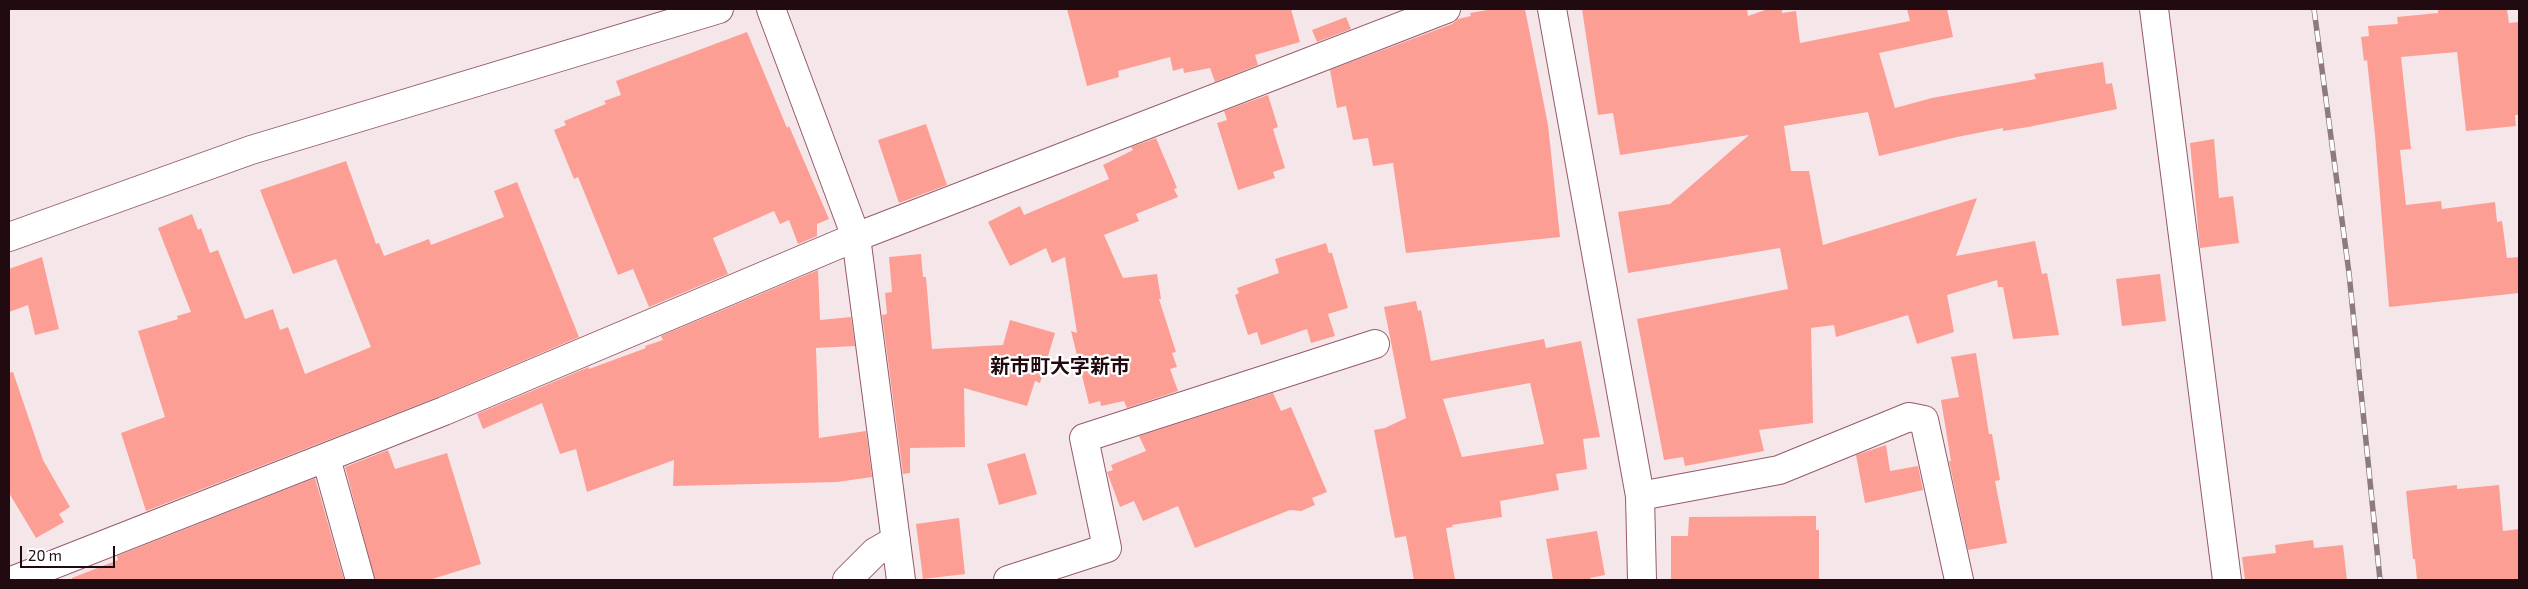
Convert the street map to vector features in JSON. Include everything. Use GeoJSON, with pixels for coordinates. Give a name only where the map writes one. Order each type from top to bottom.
{"type":"FeatureCollection","features":[{"type":"Feature","properties":{"kind":"street"},"geometry":{"type":"LineString","coordinates":[[9,237],[251,150],[718,9]]}},
{"type":"Feature","properties":{"kind":"street"},"geometry":{"type":"LineString","coordinates":[[771,9],[856,237],[901,580]]}},
{"type":"Feature","properties":{"kind":"street"},"geometry":{"type":"LineString","coordinates":[[14,580],[444,411],[856,237],[1446,9]]}},
{"type":"Feature","properties":{"kind":"street"},"geometry":{"type":"LineString","coordinates":[[1552,9],[1640,496],[1642,580]]}},
{"type":"Feature","properties":{"kind":"street"},"geometry":{"type":"LineString","coordinates":[[2154,9],[2227,580]]}},
{"type":"Feature","properties":{"kind":"street"},"geometry":{"type":"LineString","coordinates":[[1008,580],[1107,548],[1084,438],[1376,344]]}},
{"type":"Feature","properties":{"kind":"street"},"geometry":{"type":"LineString","coordinates":[[1640,496],[1779,470],[1909,417],[1924,420],[1959,580]]}},
{"type":"Feature","properties":{"kind":"street"},"geometry":{"type":"LineString","coordinates":[[326,458],[360,580]]}},
{"type":"Feature","properties":{"kind":"street"},"geometry":{"type":"LineString","coordinates":[[847,580],[875,552],[896,540]]}},
{"type":"Feature","properties":{"kind":"building"},"geometry":{"type":"Polygon","coordinates":[[[1067,9],[1291,9],[1300,42],[1255,55],[1258,65],[1215,82],[1210,68],[1184,73],[1183,68],[1173,71],[1170,57],[1118,71],[1119,77],[1087,86],[1067,9]]]}},
{"type":"Feature","properties":{"kind":"building"},"geometry":{"type":"Polygon","coordinates":[[[1493,9],[1525,9],[1548,125],[1560,237],[1406,253],[1393,163],[1373,166],[1368,138],[1353,140],[1346,106],[1337,108],[1330,70],[1452,24],[1458,19],[1471,16],[1470,13],[1493,9]]]}},
{"type":"Feature","properties":{"kind":"building"},"geometry":{"type":"Polygon","coordinates":[[[1582,9],[1747,9],[1748,16],[1768,9],[1782,9],[1782,13],[1796,11],[1800,43],[1910,21],[1907,9],[1947,9],[1953,37],[1879,53],[1895,108],[1932,98],[2036,79],[2034,74],[2103,62],[2106,84],[2112,83],[2117,109],[2028,127],[2003,131],[2003,128],[1957,137],[1879,156],[1868,112],[1784,126],[1791,171],[1809,171],[1823,245],[1977,198],[1956,256],[2035,241],[2042,274],[2047,273],[2059,335],[2013,339],[2003,287],[1998,287],[1997,280],[1947,295],[1954,332],[1917,344],[1908,315],[1836,337],[1834,325],[1811,328],[1813,423],[1759,430],[1764,451],[1685,466],[1683,457],[1664,460],[1637,319],[1788,289],[1780,248],[1628,273],[1618,212],[1670,204],[1749,135],[1620,155],[1613,113],[1598,115],[1582,9]]]}},
{"type":"Feature","properties":{"kind":"building"},"geometry":{"type":"Polygon","coordinates":[[[2438,9],[2507,9],[2509,23],[2519,22],[2519,115],[2515,115],[2516,126],[2466,131],[2457,52],[2401,57],[2411,149],[2400,150],[2406,205],[2441,201],[2442,209],[2495,202],[2497,222],[2502,221],[2507,258],[2519,257],[2519,293],[2389,307],[2375,135],[2367,60],[2364,61],[2361,37],[2369,36],[2368,26],[2398,24],[2397,17],[2438,13],[2438,9]]]}},
{"type":"Feature","properties":{"kind":"building"},"geometry":{"type":"Polygon","coordinates":[[[1346,17],[1351,29],[1317,42],[1312,30],[1346,17]]]}},
{"type":"Feature","properties":{"kind":"building"},"geometry":{"type":"Polygon","coordinates":[[[747,32],[787,128],[789,126],[829,219],[817,224],[817,236],[798,244],[789,220],[780,224],[774,211],[713,238],[728,274],[649,307],[633,269],[618,275],[578,177],[574,179],[554,130],[566,125],[564,121],[606,104],[604,101],[621,95],[616,81],[747,32]]]}},
{"type":"Feature","properties":{"kind":"building"},"geometry":{"type":"Polygon","coordinates":[[[1268,95],[1278,127],[1273,129],[1285,168],[1273,172],[1275,178],[1238,190],[1217,123],[1227,120],[1224,111],[1268,95]]]}},
{"type":"Feature","properties":{"kind":"building"},"geometry":{"type":"Polygon","coordinates":[[[926,124],[947,185],[899,203],[878,140],[926,124]]]}},
{"type":"Feature","properties":{"kind":"building"},"geometry":{"type":"Polygon","coordinates":[[[1156,138],[1177,188],[1174,189],[1178,197],[1136,214],[1139,221],[1104,235],[1123,278],[1157,274],[1161,299],[1159,299],[1176,352],[1172,353],[1177,367],[1170,369],[1178,391],[1127,408],[1124,401],[1101,406],[1100,401],[1089,404],[1071,331],[1077,333],[1065,257],[1052,263],[1046,248],[1010,266],[988,222],[1020,206],[1024,215],[1109,179],[1103,165],[1133,150],[1131,147],[1156,138]]]}},
{"type":"Feature","properties":{"kind":"building"},"geometry":{"type":"Polygon","coordinates":[[[2214,139],[2219,198],[2233,196],[2239,243],[2200,248],[2190,143],[2214,139]]]}},
{"type":"Feature","properties":{"kind":"building"},"geometry":{"type":"Polygon","coordinates":[[[346,161],[376,244],[379,243],[384,256],[429,239],[431,245],[504,217],[494,191],[517,182],[579,337],[438,397],[146,511],[121,433],[165,417],[138,331],[178,319],[177,316],[191,312],[158,228],[192,214],[198,230],[201,228],[210,253],[218,250],[245,319],[273,309],[280,330],[288,327],[305,374],[371,347],[336,259],[293,274],[260,190],[346,161]]]}},
{"type":"Feature","properties":{"kind":"building"},"geometry":{"type":"Polygon","coordinates":[[[1326,243],[1329,253],[1332,253],[1348,308],[1328,314],[1335,336],[1311,343],[1307,329],[1261,345],[1257,332],[1248,335],[1235,295],[1239,293],[1237,288],[1279,273],[1275,259],[1326,243]]]}},
{"type":"Feature","properties":{"kind":"building"},"geometry":{"type":"Polygon","coordinates":[[[921,254],[923,277],[926,277],[932,349],[1003,345],[1010,320],[1055,333],[1040,383],[1035,381],[1027,406],[964,388],[965,447],[910,448],[910,473],[903,474],[882,315],[887,314],[885,293],[892,292],[889,257],[921,254]]]}},
{"type":"Feature","properties":{"kind":"building"},"geometry":{"type":"Polygon","coordinates":[[[42,257],[59,329],[35,335],[28,305],[9,312],[9,269],[42,257]]]}},
{"type":"Feature","properties":{"kind":"building"},"geometry":{"type":"Polygon","coordinates":[[[818,270],[820,320],[851,317],[855,346],[816,348],[819,438],[866,431],[872,477],[837,482],[673,486],[674,460],[587,492],[576,449],[560,454],[542,403],[483,429],[477,414],[589,367],[589,369],[646,348],[645,346],[663,340],[661,336],[818,270]]]}},
{"type":"Feature","properties":{"kind":"building"},"geometry":{"type":"Polygon","coordinates":[[[2160,274],[2166,321],[2122,326],[2116,279],[2160,274]]]}},
{"type":"Feature","properties":{"kind":"building"},"geometry":{"type":"Polygon","coordinates":[[[1416,301],[1418,311],[1421,310],[1431,361],[1544,339],[1546,348],[1581,341],[1600,437],[1583,439],[1587,469],[1556,474],[1559,490],[1500,501],[1502,517],[1452,525],[1453,527],[1446,528],[1455,580],[1414,580],[1406,536],[1395,538],[1374,430],[1385,428],[1406,418],[1384,307],[1416,301]],[[1530,383],[1443,399],[1462,457],[1544,444],[1530,383]]]}},
{"type":"Feature","properties":{"kind":"building"},"geometry":{"type":"Polygon","coordinates":[[[1976,353],[1989,434],[1992,434],[2000,480],[1995,481],[2007,543],[1968,550],[1949,461],[1951,461],[1941,400],[1959,397],[1951,357],[1976,353]]]}},
{"type":"Feature","properties":{"kind":"building"},"geometry":{"type":"Polygon","coordinates":[[[13,372],[43,460],[70,507],[59,514],[64,522],[36,538],[9,493],[9,373],[13,372]]]}},
{"type":"Feature","properties":{"kind":"building"},"geometry":{"type":"Polygon","coordinates":[[[1273,393],[1281,411],[1291,407],[1327,492],[1312,498],[1315,505],[1301,511],[1290,510],[1195,548],[1178,506],[1143,521],[1134,501],[1120,507],[1107,472],[1113,470],[1111,465],[1146,451],[1139,436],[1273,393]]]}},
{"type":"Feature","properties":{"kind":"building"},"geometry":{"type":"Polygon","coordinates":[[[1886,445],[1890,471],[1918,466],[1923,490],[1865,503],[1856,455],[1886,445]]]}},
{"type":"Feature","properties":{"kind":"building"},"geometry":{"type":"Polygon","coordinates":[[[388,450],[395,469],[447,453],[481,564],[429,580],[375,580],[345,467],[388,450]]]}},
{"type":"Feature","properties":{"kind":"building"},"geometry":{"type":"Polygon","coordinates":[[[1025,453],[1037,494],[999,505],[987,464],[1025,453]]]}},
{"type":"Feature","properties":{"kind":"building"},"geometry":{"type":"Polygon","coordinates":[[[315,478],[344,580],[72,580],[72,578],[118,560],[117,556],[315,478]]]}},
{"type":"Feature","properties":{"kind":"building"},"geometry":{"type":"Polygon","coordinates":[[[2457,485],[2457,489],[2499,485],[2503,531],[2519,529],[2519,580],[2417,580],[2406,491],[2457,485]]]}},
{"type":"Feature","properties":{"kind":"building"},"geometry":{"type":"Polygon","coordinates":[[[1816,516],[1816,530],[1819,530],[1819,580],[1671,580],[1671,536],[1688,536],[1689,517],[1816,516]]]}},
{"type":"Feature","properties":{"kind":"building"},"geometry":{"type":"Polygon","coordinates":[[[959,518],[965,574],[923,579],[916,524],[959,518]]]}},
{"type":"Feature","properties":{"kind":"building"},"geometry":{"type":"Polygon","coordinates":[[[1597,531],[1605,575],[1590,578],[1591,580],[1553,580],[1546,539],[1597,531]]]}},
{"type":"Feature","properties":{"kind":"building"},"geometry":{"type":"Polygon","coordinates":[[[2313,540],[2314,548],[2343,545],[2347,580],[2245,580],[2242,557],[2276,553],[2275,545],[2313,540]]]}},
{"type":"Feature","properties":{"kind":"railway"},"geometry":{"type":"LineString","coordinates":[[2314,9],[2349,273],[2380,580]]}},
{"type":"Feature","properties":{"kind":"district","name":"新市町大字新市"},"geometry":{"type":"Point","coordinates":[1060,366]}}]}
